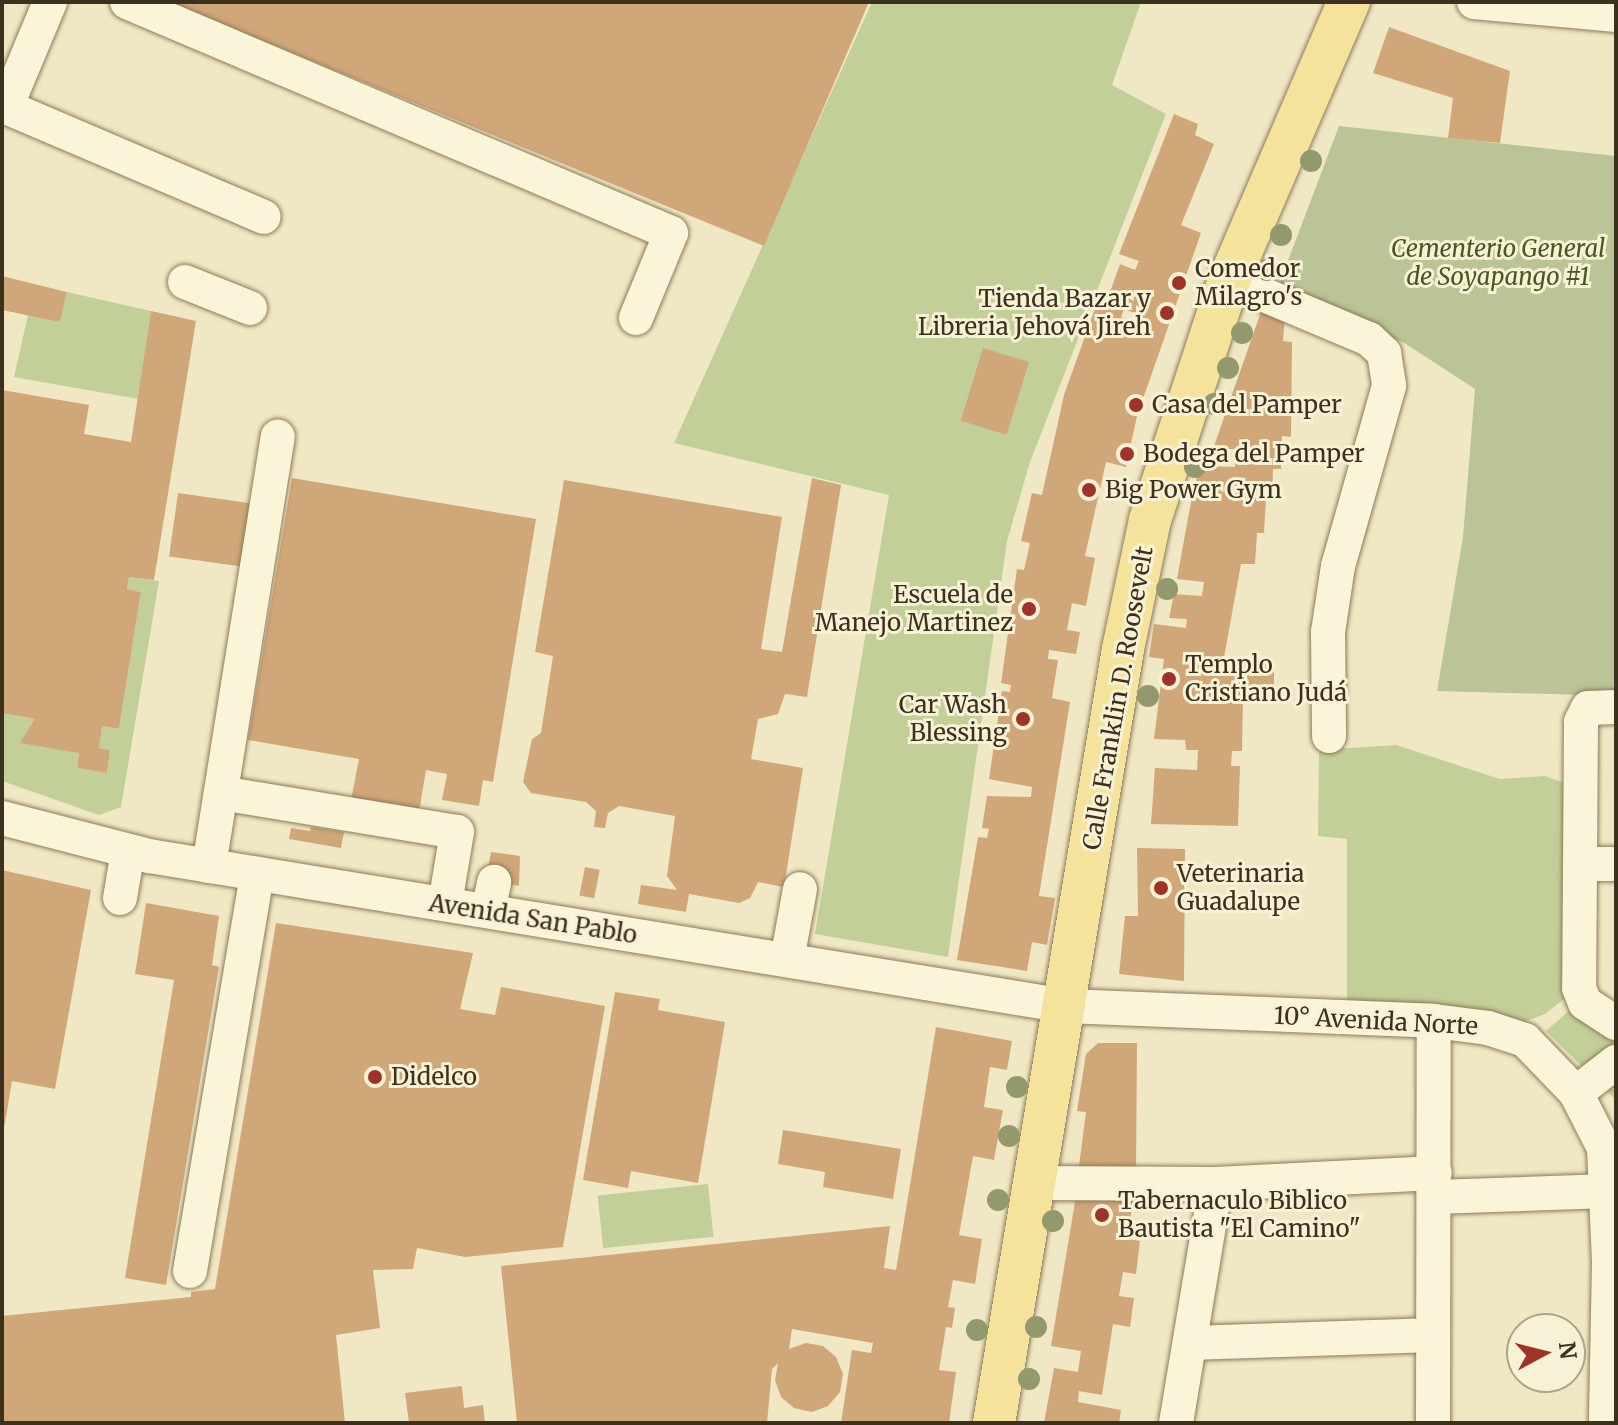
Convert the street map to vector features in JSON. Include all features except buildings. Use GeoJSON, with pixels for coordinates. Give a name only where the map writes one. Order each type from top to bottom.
{"type":"FeatureCollection","features":[{"type":"Feature","properties":{"kind":"main road","name":"Calle Franklin D. Roosevelt"},"geometry":{"type":"LineString","coordinates":[[994,1423],[1037,1183],[1123,649],[1150,520],[1229,280],[1349,2]]}},
{"type":"Feature","properties":{"kind":"street"},"geometry":{"type":"LineString","coordinates":[[50,2],[6,107],[264,217]]}},
{"type":"Feature","properties":{"kind":"street"},"geometry":{"type":"LineString","coordinates":[[127,2],[671,233],[636,318]]}},
{"type":"Feature","properties":{"kind":"street"},"geometry":{"type":"LineString","coordinates":[[1474,2],[1616,15]]}},
{"type":"Feature","properties":{"kind":"street"},"geometry":{"type":"LineString","coordinates":[[1229,280],[1369,339],[1384,353],[1389,386],[1338,566],[1328,632],[1329,736]]}},
{"type":"Feature","properties":{"kind":"street"},"geometry":{"type":"LineString","coordinates":[[185,282],[250,308]]}},
{"type":"Feature","properties":{"kind":"street"},"geometry":{"type":"LineString","coordinates":[[209,866],[278,437]]}},
{"type":"Feature","properties":{"kind":"street"},"geometry":{"type":"LineString","coordinates":[[1616,707],[1582,713],[1579,988],[1585,1003],[1616,1023]]}},
{"type":"Feature","properties":{"kind":"street"},"geometry":{"type":"LineString","coordinates":[[221,793],[457,832],[445,904]]}},
{"type":"Feature","properties":{"kind":"street","name":"Avenida San Pablo"},"geometry":{"type":"LineString","coordinates":[[2,818],[128,851],[209,866],[445,904],[491,896],[787,960],[1066,1006]]}},
{"type":"Feature","properties":{"kind":"street"},"geometry":{"type":"LineString","coordinates":[[120,898],[128,851]]}},
{"type":"Feature","properties":{"kind":"street"},"geometry":{"type":"LineString","coordinates":[[1580,864],[1616,864]]}},
{"type":"Feature","properties":{"kind":"street"},"geometry":{"type":"LineString","coordinates":[[190,1271],[257,874]]}},
{"type":"Feature","properties":{"kind":"street"},"geometry":{"type":"LineString","coordinates":[[787,960],[800,889]]}},
{"type":"Feature","properties":{"kind":"street","name":"10° Avenida Norte"},"geometry":{"type":"LineString","coordinates":[[1066,1006],[1434,1021],[1488,1028],[1525,1040],[1576,1093],[1604,1148],[1612,1261],[1606,1423]]}},
{"type":"Feature","properties":{"kind":"street"},"geometry":{"type":"LineString","coordinates":[[1433,1423],[1434,1021]]}},
{"type":"Feature","properties":{"kind":"street"},"geometry":{"type":"LineString","coordinates":[[1576,1093],[1616,1062]]}},
{"type":"Feature","properties":{"kind":"street"},"geometry":{"type":"LineString","coordinates":[[1037,1183],[1435,1185],[1608,1191]]}},
{"type":"Feature","properties":{"kind":"street"},"geometry":{"type":"LineString","coordinates":[[1176,1423],[1216,1184]]}},
{"type":"Feature","properties":{"kind":"street"},"geometry":{"type":"LineString","coordinates":[[1191,1343],[1433,1335]]}},
{"type":"Feature","properties":{"kind":"green space"},"geometry":{"type":"Polygon","coordinates":[[[872,2],[1141,2],[1112,85],[1166,114],[1030,462],[1007,541],[948,957],[815,934],[889,495],[674,443],[872,2]]]}},
{"type":"Feature","properties":{"kind":"green space","name":"Cementerio General de Soyapango #1"},"geometry":{"type":"Polygon","coordinates":[[[1339,126],[1616,156],[1616,704],[1584,695],[1437,691],[1463,537],[1475,389],[1406,344],[1278,287],[1339,126]]]}},
{"type":"Feature","properties":{"kind":"green space"},"geometry":{"type":"Polygon","coordinates":[[[67,292],[151,311],[138,399],[14,377],[28,315],[60,322],[67,292]]]}},
{"type":"Feature","properties":{"kind":"green space"},"geometry":{"type":"Polygon","coordinates":[[[129,577],[159,581],[121,807],[99,815],[2,781],[2,713],[35,719],[79,753],[77,768],[107,773],[110,750],[99,748],[102,726],[119,729],[141,592],[127,589],[129,577]]]}},
{"type":"Feature","properties":{"kind":"green space"},"geometry":{"type":"Polygon","coordinates":[[[1396,745],[1500,779],[1545,776],[1572,786],[1573,992],[1545,1014],[1521,1023],[1347,1004],[1347,839],[1318,836],[1319,750],[1396,745]]]}},
{"type":"Feature","properties":{"kind":"green space"},"geometry":{"type":"Polygon","coordinates":[[[1578,1003],[1616,1036],[1616,1100],[1546,1031],[1578,1003]]]}},
{"type":"Feature","properties":{"kind":"green space"},"geometry":{"type":"Polygon","coordinates":[[[708,1184],[714,1237],[603,1248],[598,1196],[708,1184]]]}},
{"type":"Feature","properties":{"kind":"place","name":"Comedor Milagro's"},"geometry":{"type":"Point","coordinates":[1179,283]}},
{"type":"Feature","properties":{"kind":"place","name":"Tienda Bazar y Libreria Jehová Jireh"},"geometry":{"type":"Point","coordinates":[1167,313]}},
{"type":"Feature","properties":{"kind":"place","name":"Casa del Pamper"},"geometry":{"type":"Point","coordinates":[1136,405]}},
{"type":"Feature","properties":{"kind":"place","name":"Bodega del Pamper"},"geometry":{"type":"Point","coordinates":[1127,454]}},
{"type":"Feature","properties":{"kind":"place","name":"Big Power Gym"},"geometry":{"type":"Point","coordinates":[1089,490]}},
{"type":"Feature","properties":{"kind":"place","name":"Escuela de Manejo Martinez"},"geometry":{"type":"Point","coordinates":[1029,609]}},
{"type":"Feature","properties":{"kind":"place","name":"Templo Cristiano Judá"},"geometry":{"type":"Point","coordinates":[1169,679]}},
{"type":"Feature","properties":{"kind":"place","name":"Car Wash Blessing"},"geometry":{"type":"Point","coordinates":[1023,719]}},
{"type":"Feature","properties":{"kind":"place","name":"Veterinaria Guadalupe"},"geometry":{"type":"Point","coordinates":[1161,888]}},
{"type":"Feature","properties":{"kind":"place","name":"Didelco"},"geometry":{"type":"Point","coordinates":[375,1077]}},
{"type":"Feature","properties":{"kind":"place","name":"Tabernaculo Biblico Bautista \"El Camino\""},"geometry":{"type":"Point","coordinates":[1102,1215]}}]}
